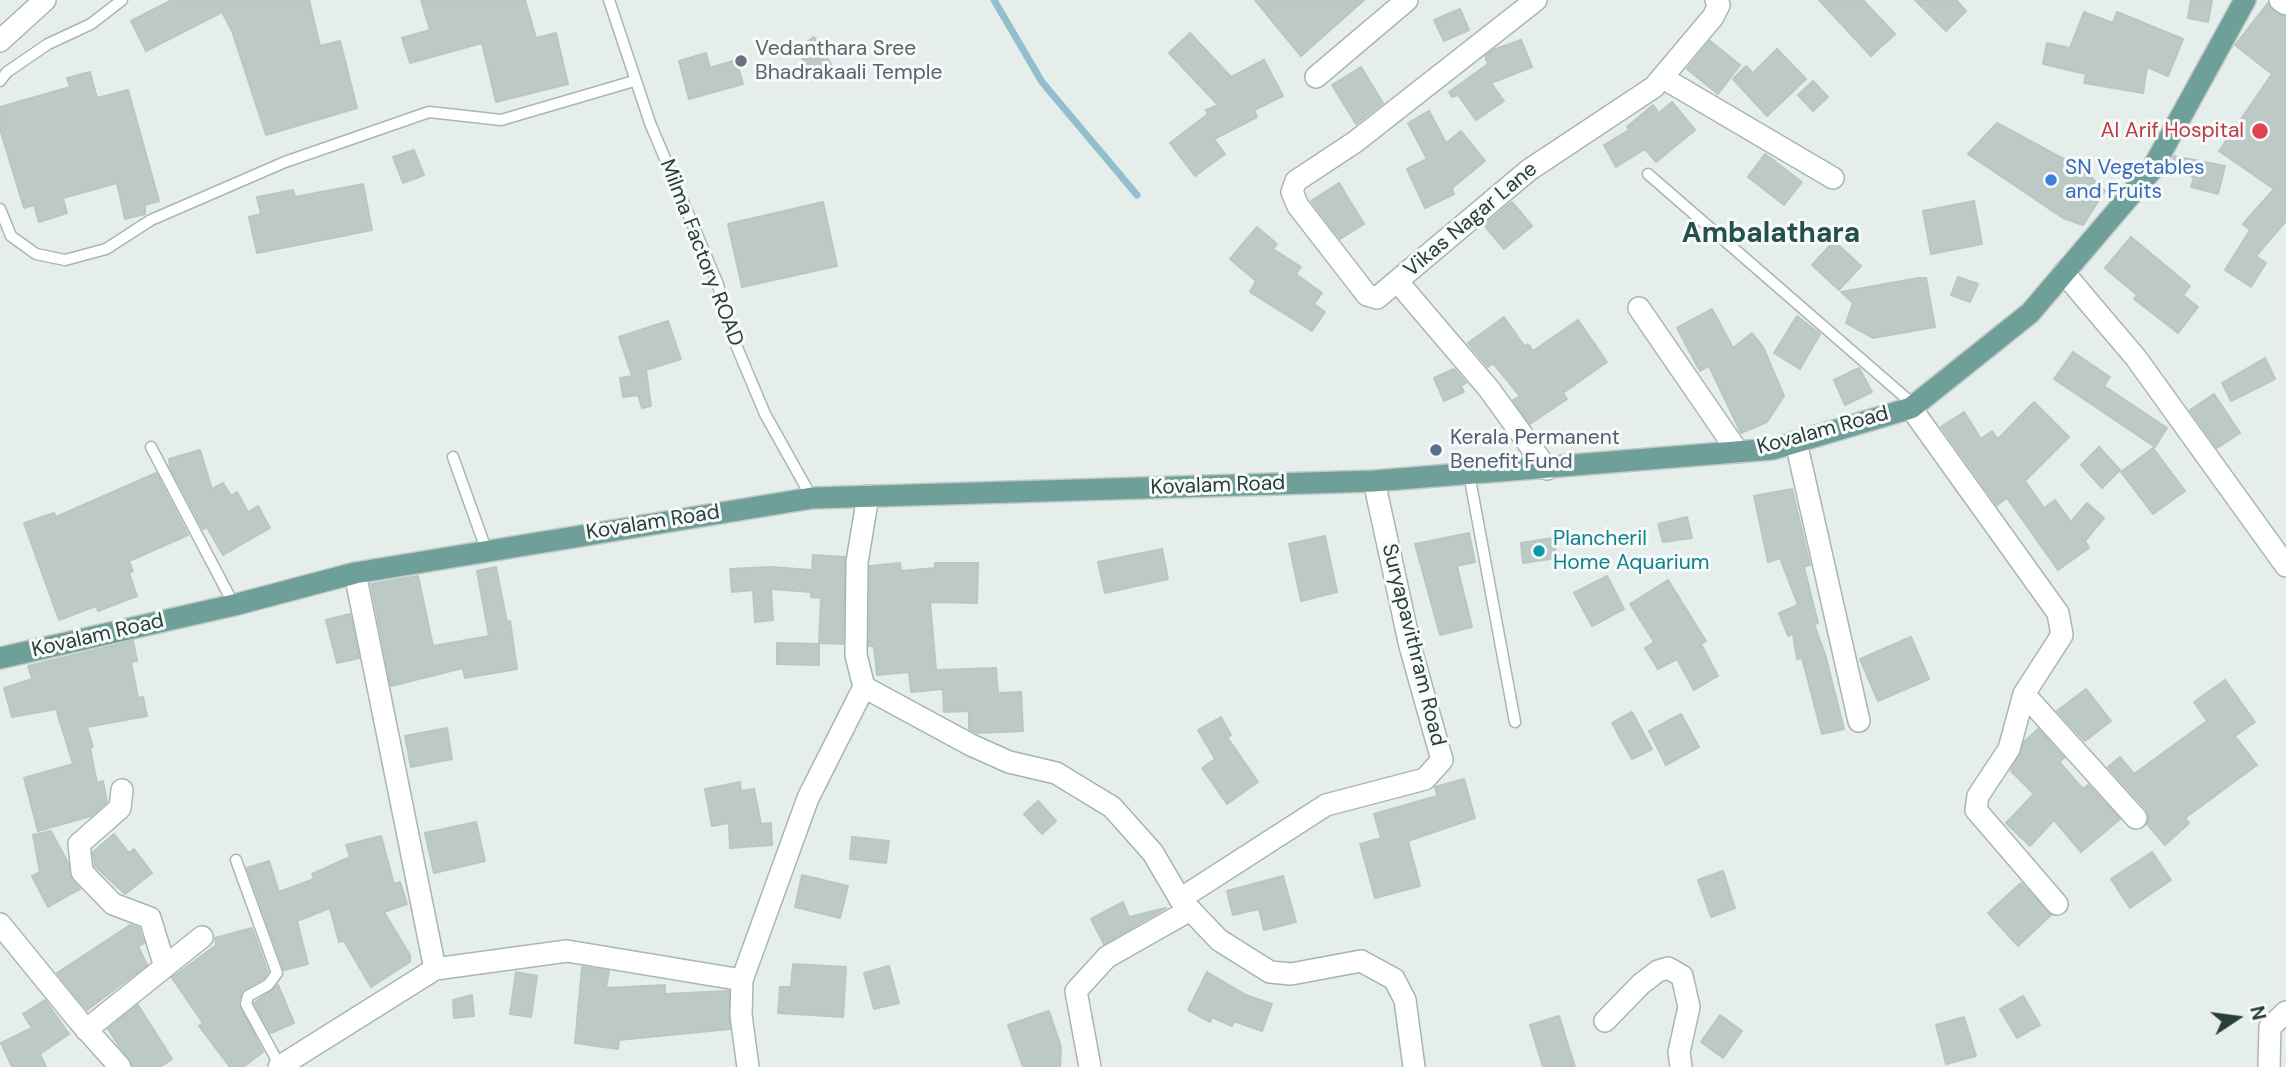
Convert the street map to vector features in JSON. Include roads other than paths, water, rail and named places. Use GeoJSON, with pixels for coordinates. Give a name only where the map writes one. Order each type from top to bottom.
{"type":"FeatureCollection","features":[{"type":"Feature","properties":{"kind":"main road","name":"Kovalam Road"},"geometry":{"type":"LineString","coordinates":[[0,658],[234,605],[355,573],[812,498],[1374,481],[1773,449],[1912,406],[2029,313],[2151,171],[2245,0]]}},
{"type":"Feature","properties":{"kind":"street"},"geometry":{"type":"LineString","coordinates":[[0,41],[46,0]]}},
{"type":"Feature","properties":{"kind":"street"},"geometry":{"type":"LineString","coordinates":[[1316,77],[1407,0]]}},
{"type":"Feature","properties":{"kind":"street"},"geometry":{"type":"LineString","coordinates":[[1397,281],[1377,298],[1367,295],[1298,206],[1292,192],[1296,181],[1355,142],[1536,0]]}},
{"type":"Feature","properties":{"kind":"street","name":"Vikas Nagar Lane"},"geometry":{"type":"LineString","coordinates":[[1547,469],[1489,388],[1397,281],[1529,170],[1663,78],[1713,17],[1718,5],[1716,0]]}},
{"type":"Feature","properties":{"kind":"street"},"geometry":{"type":"LineString","coordinates":[[2280,0],[2286,4]]}},
{"type":"Feature","properties":{"kind":"street"},"geometry":{"type":"LineString","coordinates":[[1663,78],[1833,178]]}},
{"type":"Feature","properties":{"kind":"street"},"geometry":{"type":"LineString","coordinates":[[2064,273],[2136,358],[2271,541],[2286,566]]}},
{"type":"Feature","properties":{"kind":"street"},"geometry":{"type":"LineString","coordinates":[[1639,308],[1738,452]]}},
{"type":"Feature","properties":{"kind":"street"},"geometry":{"type":"LineString","coordinates":[[1912,406],[2058,613],[2062,635],[2024,694],[2009,749],[1978,796],[1976,810],[2057,904]]}},
{"type":"Feature","properties":{"kind":"street"},"geometry":{"type":"LineString","coordinates":[[1796,442],[1859,721]]}},
{"type":"Feature","properties":{"kind":"street","name":"Suryapavithram Road"},"geometry":{"type":"LineString","coordinates":[[1185,904],[1326,805],[1425,779],[1442,760],[1410,646],[1374,481]]}},
{"type":"Feature","properties":{"kind":"street"},"geometry":{"type":"LineString","coordinates":[[748,1067],[741,1014],[742,979],[808,798],[864,687],[856,655],[857,562],[868,496]]}},
{"type":"Feature","properties":{"kind":"street"},"geometry":{"type":"LineString","coordinates":[[355,573],[435,968]]}},
{"type":"Feature","properties":{"kind":"street"},"geometry":{"type":"LineString","coordinates":[[864,687],[907,713],[1000,758],[1056,773],[1112,807],[1153,853],[1185,904],[1219,940],[1270,972],[1291,974],[1360,961],[1394,979],[1405,1000],[1414,1067]]}},
{"type":"Feature","properties":{"kind":"street"},"geometry":{"type":"LineString","coordinates":[[2024,694],[2136,818]]}},
{"type":"Feature","properties":{"kind":"street"},"geometry":{"type":"LineString","coordinates":[[122,790],[120,808],[79,844],[82,872],[113,904],[150,918],[165,967]]}},
{"type":"Feature","properties":{"kind":"street"},"geometry":{"type":"LineString","coordinates":[[1090,1067],[1076,991],[1107,957],[1185,904]]}},
{"type":"Feature","properties":{"kind":"street"},"geometry":{"type":"LineString","coordinates":[[0,924],[86,1030],[120,1067]]}},
{"type":"Feature","properties":{"kind":"street"},"geometry":{"type":"LineString","coordinates":[[86,1030],[202,937]]}},
{"type":"Feature","properties":{"kind":"street"},"geometry":{"type":"LineString","coordinates":[[284,1065],[435,968],[567,951],[742,979]]}},
{"type":"Feature","properties":{"kind":"street"},"geometry":{"type":"LineString","coordinates":[[1605,1021],[1641,984],[1658,971],[1668,968],[1682,976],[1689,1007],[1679,1052],[1681,1067]]}},
{"type":"Feature","properties":{"kind":"street"},"geometry":{"type":"LineString","coordinates":[[2269,1067],[2270,1027],[2286,1012]]}},
{"type":"Feature","properties":{"kind":"lane"},"geometry":{"type":"LineString","coordinates":[[0,81],[7,72],[48,44],[91,24],[122,0]]}},
{"type":"Feature","properties":{"kind":"lane","name":"Milma Factory ROAD"},"geometry":{"type":"LineString","coordinates":[[609,0],[634,81],[717,282],[736,345],[765,414],[812,498]]}},
{"type":"Feature","properties":{"kind":"lane"},"geometry":{"type":"LineString","coordinates":[[0,209],[11,236],[36,254],[65,260],[106,249],[151,220],[285,162],[429,111],[501,120],[634,81]]}},
{"type":"Feature","properties":{"kind":"lane"},"geometry":{"type":"LineString","coordinates":[[1648,174],[1912,406]]}},
{"type":"Feature","properties":{"kind":"lane"},"geometry":{"type":"LineString","coordinates":[[151,447],[234,605]]}},
{"type":"Feature","properties":{"kind":"lane"},"geometry":{"type":"LineString","coordinates":[[453,457],[487,552]]}},
{"type":"Feature","properties":{"kind":"lane"},"geometry":{"type":"LineString","coordinates":[[1469,474],[1515,722]]}},
{"type":"Feature","properties":{"kind":"lane"},"geometry":{"type":"LineString","coordinates":[[236,860],[276,973],[268,985],[248,996],[246,1003],[284,1065]]}},
{"type":"Feature","properties":{"kind":"waterway"},"geometry":{"type":"LineString","coordinates":[[994,0],[1042,82],[1137,195]]}},
{"type":"Feature","properties":{"kind":"place","name":"Vedanthara Sree Bhadrakaali Temple"},"geometry":{"type":"Point","coordinates":[741,61]}},
{"type":"Feature","properties":{"kind":"place","name":"Al Arif Hospital"},"geometry":{"type":"Point","coordinates":[2260,131]}},
{"type":"Feature","properties":{"kind":"place","name":"SN Vegetables and Fruits"},"geometry":{"type":"Point","coordinates":[2051,180]}},
{"type":"Feature","properties":{"kind":"place","name":"Kerala Permanent Benefit Fund"},"geometry":{"type":"Point","coordinates":[1436,450]}},
{"type":"Feature","properties":{"kind":"place","name":"Plancheril Home Aquarium"},"geometry":{"type":"Point","coordinates":[1539,551]}},
{"type":"Feature","properties":{"kind":"district","name":"Ambalathara"},"geometry":{"type":"Point","coordinates":[1771,235]}}]}
